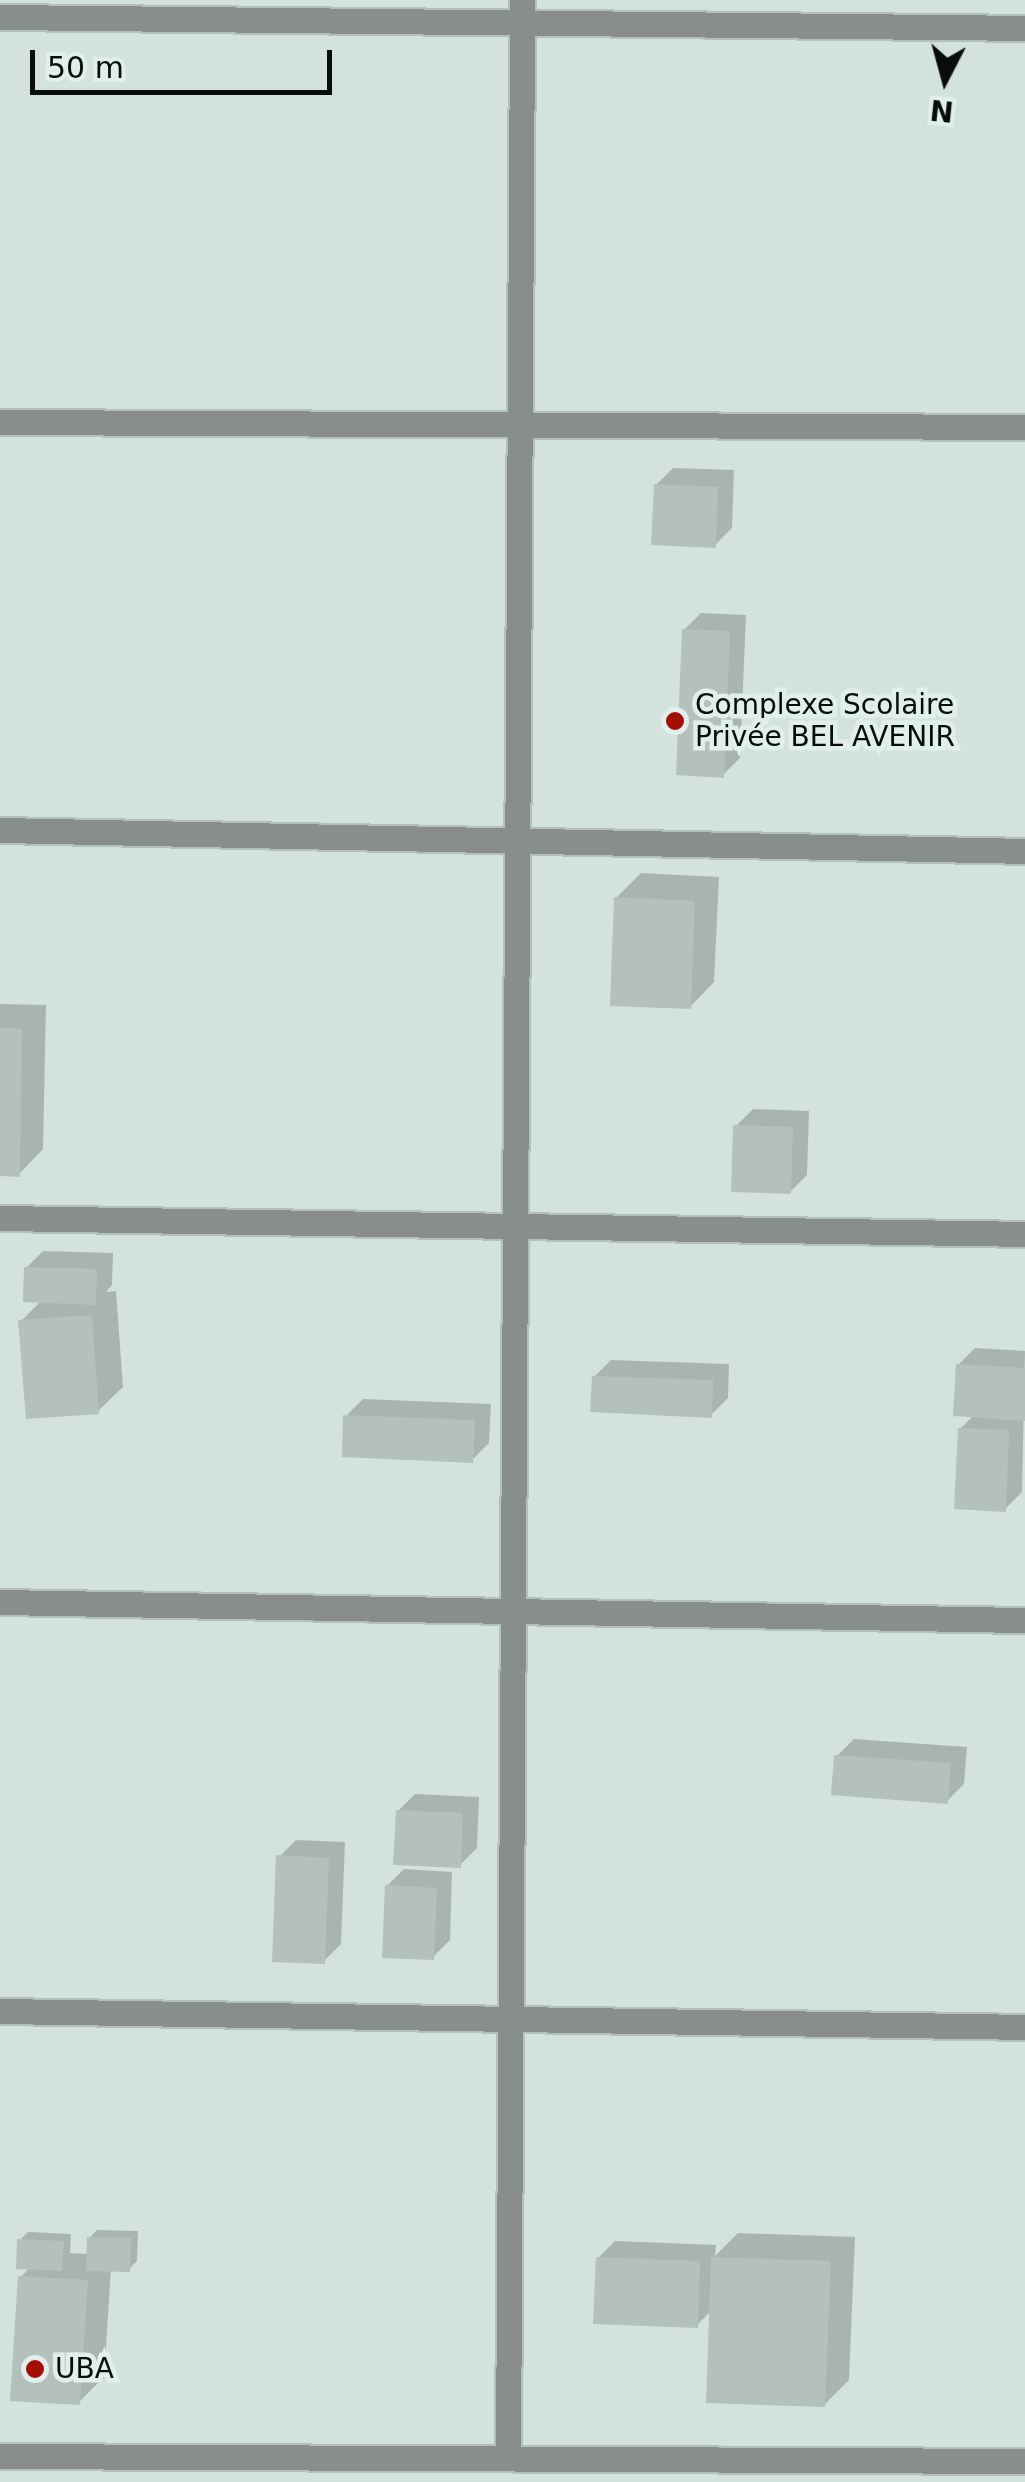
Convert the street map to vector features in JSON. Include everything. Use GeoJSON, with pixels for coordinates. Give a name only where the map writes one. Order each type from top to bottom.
{"type":"FeatureCollection","features":[{"type":"Feature","properties":{"kind":"street"},"geometry":{"type":"LineString","coordinates":[[508,2456],[522,12]]}},
{"type":"Feature","properties":{"kind":"street"},"geometry":{"type":"LineString","coordinates":[[0,17],[522,12],[1025,28]]}},
{"type":"Feature","properties":{"kind":"street"},"geometry":{"type":"LineString","coordinates":[[0,422],[1025,426]]}},
{"type":"Feature","properties":{"kind":"street"},"geometry":{"type":"LineString","coordinates":[[0,830],[1025,851]]}},
{"type":"Feature","properties":{"kind":"street"},"geometry":{"type":"LineString","coordinates":[[0,1218],[1025,1234]]}},
{"type":"Feature","properties":{"kind":"street"},"geometry":{"type":"LineString","coordinates":[[0,1602],[1025,1620]]}},
{"type":"Feature","properties":{"kind":"street"},"geometry":{"type":"LineString","coordinates":[[0,2011],[1025,2027]]}},
{"type":"Feature","properties":{"kind":"street"},"geometry":{"type":"LineString","coordinates":[[0,2456],[1025,2460]]}},
{"type":"Feature","properties":{"kind":"building"},"geometry":{"type":"Polygon","coordinates":[[[654,484],[718,487],[716,548],[651,545],[654,484]]]}},
{"type":"Feature","properties":{"kind":"building"},"geometry":{"type":"Polygon","coordinates":[[[682,629],[730,631],[724,778],[676,775],[682,629]]]}},
{"type":"Feature","properties":{"kind":"building"},"geometry":{"type":"Polygon","coordinates":[[[614,897],[695,901],[691,1009],[610,1006],[614,897]]]}},
{"type":"Feature","properties":{"kind":"building"},"geometry":{"type":"Polygon","coordinates":[[[0,1028],[22,1029],[20,1177],[0,1176],[0,1028]]]}},
{"type":"Feature","properties":{"kind":"building"},"geometry":{"type":"Polygon","coordinates":[[[733,1125],[793,1127],[791,1194],[731,1192],[733,1125]]]}},
{"type":"Feature","properties":{"kind":"building"},"geometry":{"type":"Polygon","coordinates":[[[24,1267],[97,1269],[96,1305],[23,1302],[24,1267]]]}},
{"type":"Feature","properties":{"kind":"building"},"geometry":{"type":"Polygon","coordinates":[[[92,1315],[99,1414],[26,1419],[18,1320],[92,1315]]]}},
{"type":"Feature","properties":{"kind":"building"},"geometry":{"type":"Polygon","coordinates":[[[956,1364],[1025,1368],[1025,1421],[953,1416],[956,1364]]]}},
{"type":"Feature","properties":{"kind":"building"},"geometry":{"type":"Polygon","coordinates":[[[592,1376],[713,1380],[712,1418],[590,1412],[592,1376]]]}},
{"type":"Feature","properties":{"kind":"building"},"geometry":{"type":"Polygon","coordinates":[[[343,1415],[475,1420],[473,1463],[342,1457],[343,1415]]]}},
{"type":"Feature","properties":{"kind":"building"},"geometry":{"type":"Polygon","coordinates":[[[958,1428],[1009,1430],[1006,1512],[954,1509],[958,1428]]]}},
{"type":"Feature","properties":{"kind":"building"},"geometry":{"type":"Polygon","coordinates":[[[834,1755],[951,1763],[948,1804],[831,1795],[834,1755]]]}},
{"type":"Feature","properties":{"kind":"building"},"geometry":{"type":"Polygon","coordinates":[[[396,1810],[463,1813],[461,1868],[393,1865],[396,1810]]]}},
{"type":"Feature","properties":{"kind":"building"},"geometry":{"type":"Polygon","coordinates":[[[276,1855],[329,1858],[325,1964],[272,1962],[276,1855]]]}},
{"type":"Feature","properties":{"kind":"building"},"geometry":{"type":"Polygon","coordinates":[[[385,1885],[437,1888],[434,1960],[382,1958],[385,1885]]]}},
{"type":"Feature","properties":{"kind":"building"},"geometry":{"type":"Polygon","coordinates":[[[87,2237],[131,2238],[130,2272],[86,2271],[87,2237]]]}},
{"type":"Feature","properties":{"kind":"building"},"geometry":{"type":"Polygon","coordinates":[[[17,2239],[64,2241],[62,2271],[16,2269],[17,2239]]]}},
{"type":"Feature","properties":{"kind":"building"},"geometry":{"type":"Polygon","coordinates":[[[596,2257],[700,2261],[698,2328],[593,2324],[596,2257]]]}},
{"type":"Feature","properties":{"kind":"building"},"geometry":{"type":"Polygon","coordinates":[[[711,2257],[831,2261],[825,2407],[706,2403],[711,2257]]]}},
{"type":"Feature","properties":{"kind":"building"},"geometry":{"type":"Polygon","coordinates":[[[18,2276],[88,2280],[80,2405],[10,2401],[18,2276]]]}},
{"type":"Feature","properties":{"kind":"place","name":"Complexe Scolaire Privée BEL AVENIR"},"geometry":{"type":"Point","coordinates":[675,721]}},
{"type":"Feature","properties":{"kind":"place","name":"UBA"},"geometry":{"type":"Point","coordinates":[35,2369]}}]}
